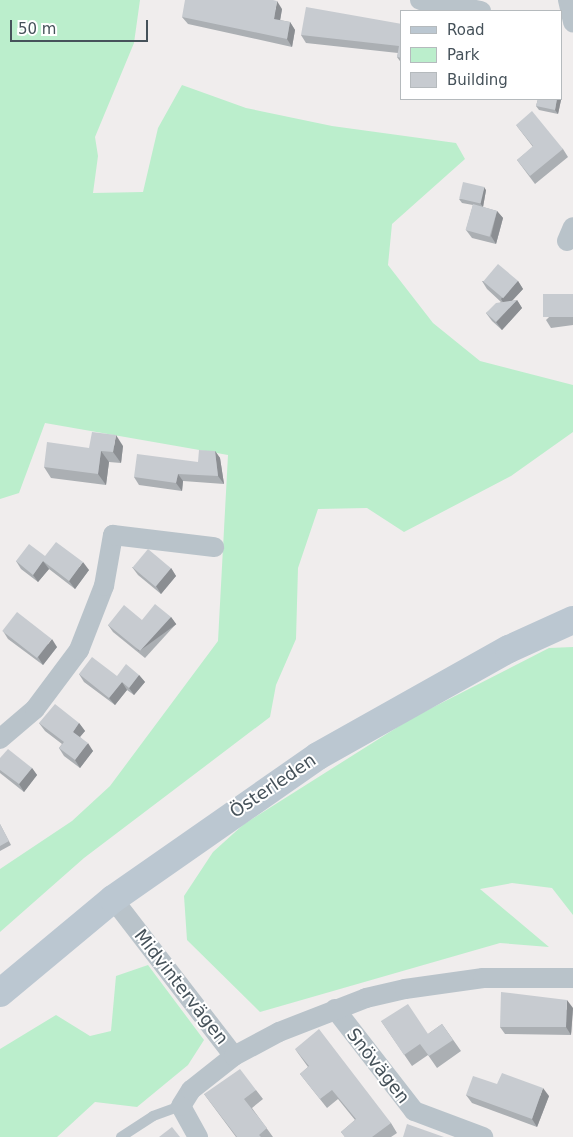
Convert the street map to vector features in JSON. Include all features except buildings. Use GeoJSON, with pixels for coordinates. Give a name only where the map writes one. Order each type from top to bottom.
{"type":"FeatureCollection","features":[{"type":"Feature","properties":{"kind":"main road","name":"Österleden"},"geometry":{"type":"LineString","coordinates":[[0,993],[113,899],[318,756],[509,649],[573,620]]}},
{"type":"Feature","properties":{"kind":"street"},"geometry":{"type":"LineString","coordinates":[[420,0],[475,10]]}},
{"type":"Feature","properties":{"kind":"street"},"geometry":{"type":"LineString","coordinates":[[568,0],[573,22]]}},
{"type":"Feature","properties":{"kind":"street"},"geometry":{"type":"LineString","coordinates":[[0,739],[36,709],[79,650],[104,586],[113,535],[214,548]]}},
{"type":"Feature","properties":{"kind":"street","name":"Midvintervägen"},"geometry":{"type":"LineString","coordinates":[[113,899],[234,1056],[335,1009],[447,982],[573,978]]}},
{"type":"Feature","properties":{"kind":"street","name":"Snövägen"},"geometry":{"type":"LineString","coordinates":[[335,1009],[414,1111],[483,1137]]}},
{"type":"Feature","properties":{"kind":"street"},"geometry":{"type":"LineString","coordinates":[[198,1137],[181,1106],[191,1090],[234,1056]]}},
{"type":"Feature","properties":{"kind":"lane"},"geometry":{"type":"LineString","coordinates":[[121,1137],[153,1116],[181,1106]]}},
{"type":"Feature","properties":{"kind":"green space"},"geometry":{"type":"Polygon","coordinates":[[[0,0],[140,0],[134,43],[95,137],[98,156],[93,193],[143,192],[158,128],[182,85],[246,108],[332,126],[456,143],[465,159],[392,224],[388,265],[433,323],[480,361],[573,385],[573,432],[511,476],[404,532],[367,508],[318,509],[298,568],[296,639],[276,685],[270,717],[84,858],[0,932],[0,869],[72,821],[110,786],[218,641],[228,455],[45,423],[19,493],[0,499],[0,0]]]}},
{"type":"Feature","properties":{"kind":"green space"},"geometry":{"type":"Polygon","coordinates":[[[573,647],[573,915],[552,888],[512,883],[480,889],[549,947],[500,943],[260,1012],[187,940],[184,896],[213,852],[244,824],[412,718],[549,648],[573,647]]]}},
{"type":"Feature","properties":{"kind":"green space"},"geometry":{"type":"Polygon","coordinates":[[[148,965],[204,1040],[188,1065],[137,1107],[95,1102],[57,1137],[0,1137],[0,1049],[56,1015],[90,1036],[111,1031],[116,976],[148,965]]]}}]}
